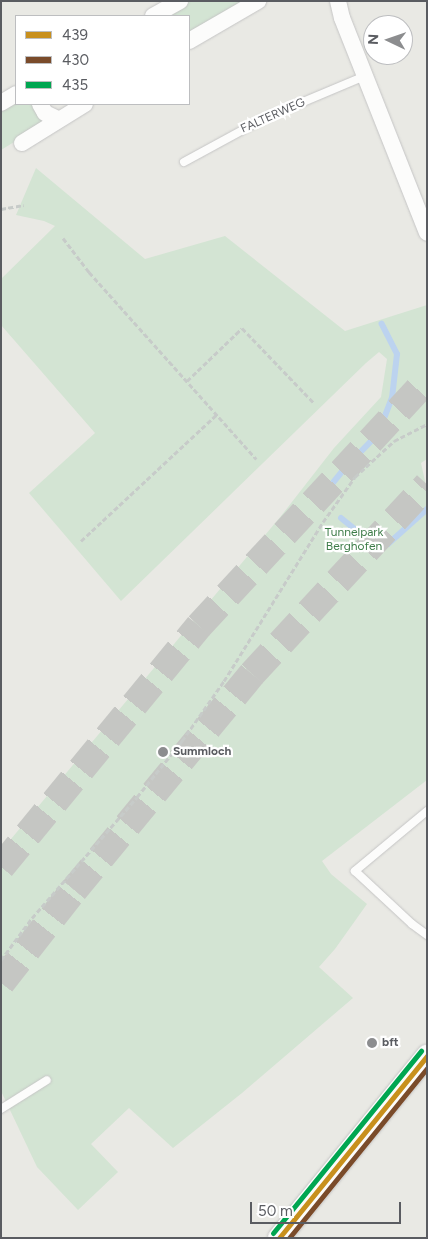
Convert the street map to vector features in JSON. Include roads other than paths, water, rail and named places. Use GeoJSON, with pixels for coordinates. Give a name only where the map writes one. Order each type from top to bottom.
{"type":"FeatureCollection","features":[{"type":"Feature","properties":{"kind":"street"},"geometry":{"type":"LineString","coordinates":[[158,15],[180,1]]}},
{"type":"Feature","properties":{"kind":"street"},"geometry":{"type":"LineString","coordinates":[[190,41],[258,1]]}},
{"type":"Feature","properties":{"kind":"street"},"geometry":{"type":"LineString","coordinates":[[338,1],[342,18],[427,233]]}},
{"type":"Feature","properties":{"kind":"street"},"geometry":{"type":"LineString","coordinates":[[1,103],[15,95]]}},
{"type":"Feature","properties":{"kind":"street"},"geometry":{"type":"LineString","coordinates":[[41,105],[45,113],[58,119]]}},
{"type":"Feature","properties":{"kind":"street"},"geometry":{"type":"LineString","coordinates":[[22,142],[82,105]]}},
{"type":"Feature","properties":{"kind":"street"},"geometry":{"type":"LineString","coordinates":[[279,1238],[427,1056]]}},
{"type":"Feature","properties":{"kind":"lane","name":"FALTERWEG"},"geometry":{"type":"LineString","coordinates":[[184,162],[265,118],[365,76]]}},
{"type":"Feature","properties":{"kind":"lane"},"geometry":{"type":"LineString","coordinates":[[427,811],[355,871],[412,924],[427,935]]}},
{"type":"Feature","properties":{"kind":"lane"},"geometry":{"type":"LineString","coordinates":[[1,1108],[47,1080]]}},
{"type":"Feature","properties":{"kind":"waterway"},"geometry":{"type":"LineString","coordinates":[[322,503],[323,495],[343,470],[378,434],[392,398],[397,354],[382,324]]}},
{"type":"Feature","properties":{"kind":"waterway"},"geometry":{"type":"LineString","coordinates":[[341,518],[369,541],[388,544],[427,509]]}},
{"type":"Feature","properties":{"kind":"tunnel"},"geometry":{"type":"LineString","coordinates":[[1,867],[199,626],[427,380]]}},
{"type":"Feature","properties":{"kind":"tunnel"},"geometry":{"type":"LineString","coordinates":[[1,983],[74,890],[252,674],[427,485]]}},
{"type":"Feature","properties":{"kind":"place","name":"Summloch"},"geometry":{"type":"Point","coordinates":[163,752]}},
{"type":"Feature","properties":{"kind":"place","name":"bft"},"geometry":{"type":"Point","coordinates":[372,1043]}},
{"type":"Feature","properties":{"kind":"park label","name":"Tunnelpark Berghofen"},"geometry":{"type":"Point","coordinates":[354,540]}}]}
